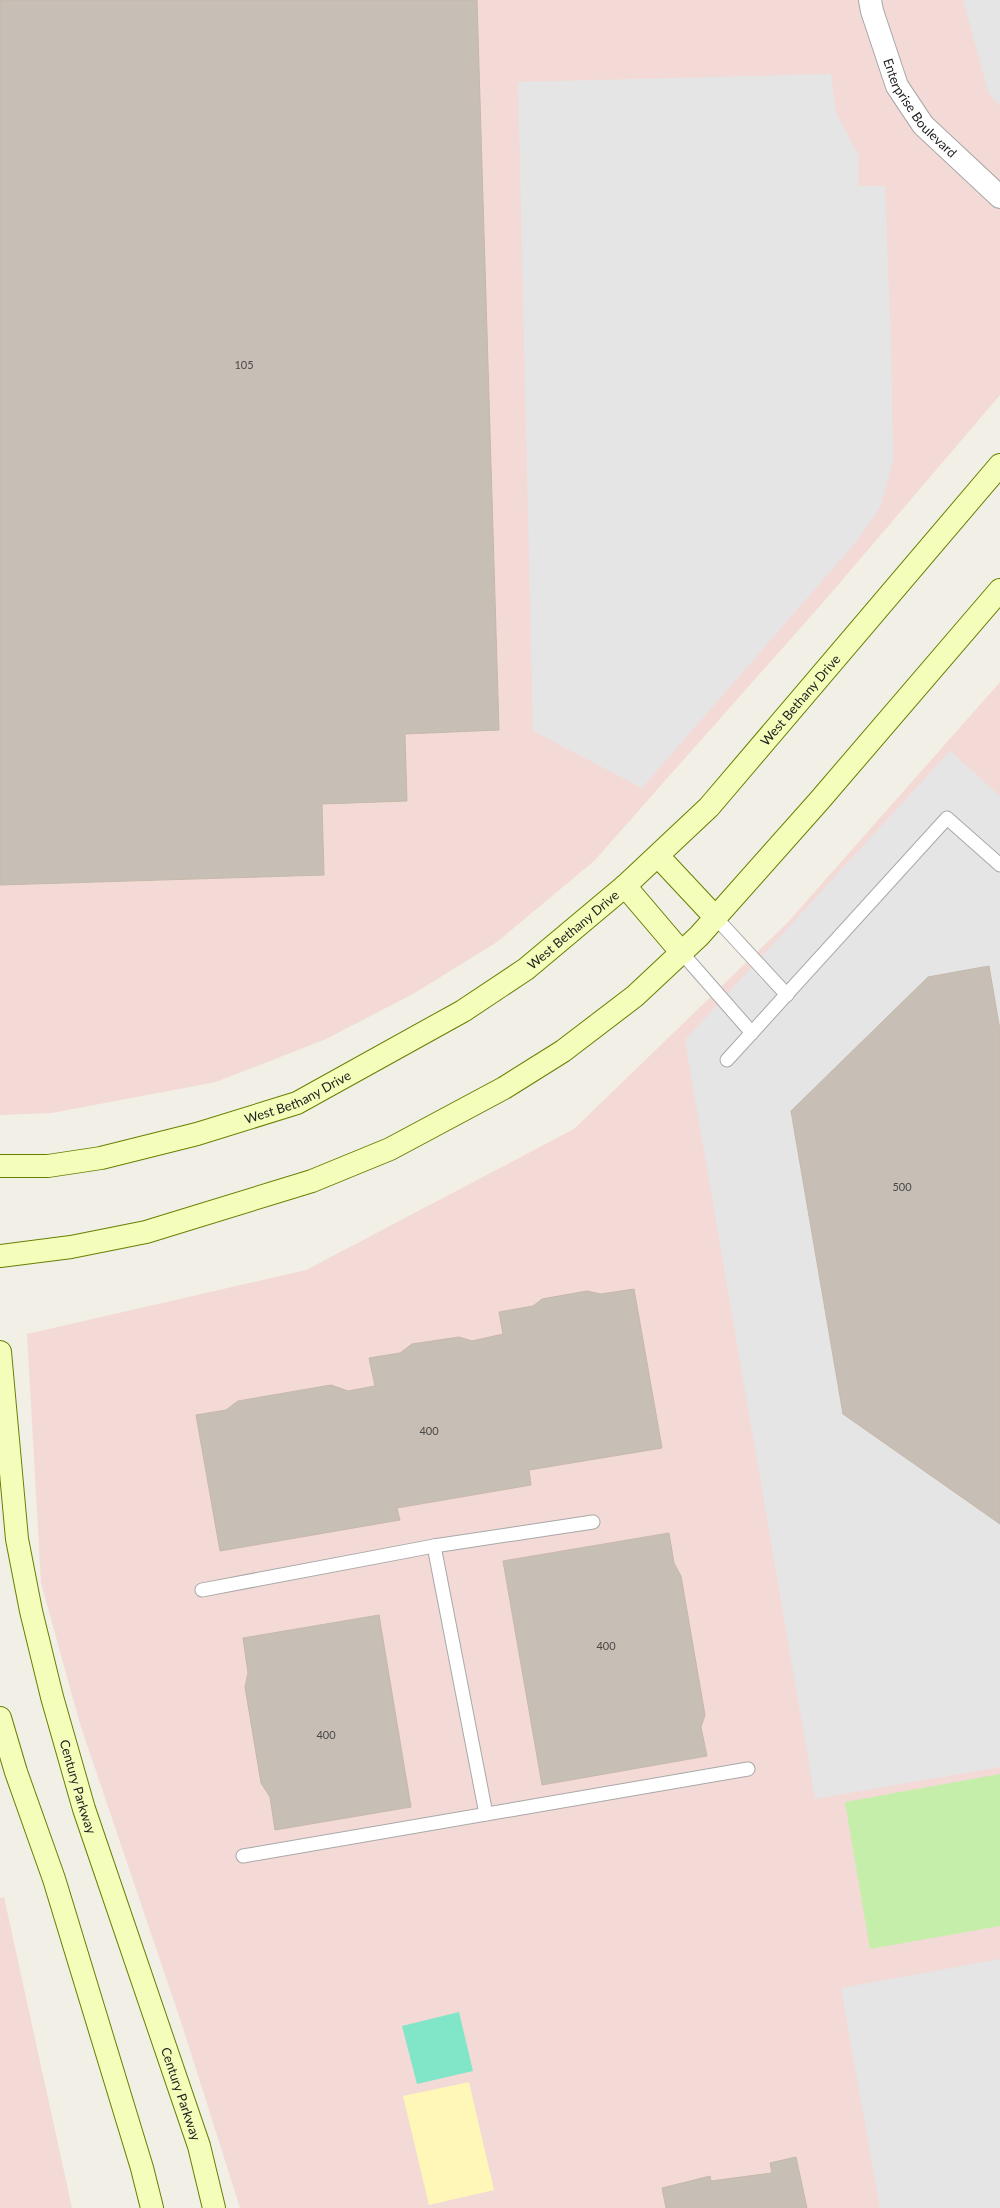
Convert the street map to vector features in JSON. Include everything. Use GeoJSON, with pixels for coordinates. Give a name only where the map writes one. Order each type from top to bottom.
{"type":"FeatureCollection","features":[{"type":"Feature","properties":{"kind":"main road","name":"West Bethany Drive"},"geometry":{"type":"LineString","coordinates":[[0,1166],[48,1166],[101,1158],[197,1134],[297,1103],[469,1007],[526,969],[626,886],[709,807],[1000,465]]}},
{"type":"Feature","properties":{"kind":"main road"},"geometry":{"type":"LineString","coordinates":[[0,1256],[71,1247],[146,1232],[312,1181],[390,1149],[504,1088],[563,1051],[634,996],[682,953],[716,918],[814,807],[1000,590]]}},
{"type":"Feature","properties":{"kind":"main road"},"geometry":{"type":"LineString","coordinates":[[658,856],[716,918]]}},
{"type":"Feature","properties":{"kind":"main road"},"geometry":{"type":"LineString","coordinates":[[626,886],[682,953]]}},
{"type":"Feature","properties":{"kind":"main road","name":"Century Parkway"},"geometry":{"type":"LineString","coordinates":[[0,1352],[17,1539],[31,1611],[52,1697],[84,1810],[199,2146],[214,2208]]}},
{"type":"Feature","properties":{"kind":"main road"},"geometry":{"type":"LineString","coordinates":[[0,1718],[16,1772],[54,1879],[138,2153],[152,2208]]}},
{"type":"Feature","properties":{"kind":"street","name":"Enterprise Boulevard"},"geometry":{"type":"LineString","coordinates":[[870,0],[872,11],[898,86],[923,125],[1000,197]]}},
{"type":"Feature","properties":{"kind":"lane"},"geometry":{"type":"LineString","coordinates":[[726,1060],[787,995],[947,818],[1000,865]]}},
{"type":"Feature","properties":{"kind":"lane"},"geometry":{"type":"LineString","coordinates":[[716,918],[787,995]]}},
{"type":"Feature","properties":{"kind":"lane"},"geometry":{"type":"LineString","coordinates":[[682,953],[752,1033]]}},
{"type":"Feature","properties":{"kind":"lane"},"geometry":{"type":"LineString","coordinates":[[202,1590],[434,1546],[593,1522]]}},
{"type":"Feature","properties":{"kind":"lane"},"geometry":{"type":"LineString","coordinates":[[434,1546],[486,1814]]}},
{"type":"Feature","properties":{"kind":"lane"},"geometry":{"type":"LineString","coordinates":[[244,1856],[748,1769]]}},
{"type":"Feature","properties":{"kind":"shaded area"},"geometry":{"type":"Polygon","coordinates":[[[0,0],[1000,0],[1000,395],[826,599],[594,861],[497,942],[413,994],[326,1039],[216,1082],[52,1113],[0,1115],[0,0]]]}},
{"type":"Feature","properties":{"kind":"shaded area"},"geometry":{"type":"Polygon","coordinates":[[[963,0],[1000,0],[1000,105],[989,94],[963,0]]]}},
{"type":"Feature","properties":{"kind":"shaded area"},"geometry":{"type":"Polygon","coordinates":[[[831,74],[836,113],[858,154],[858,186],[885,186],[891,347],[893,460],[880,508],[856,542],[642,788],[533,731],[518,82],[831,74]]]}},
{"type":"Feature","properties":{"kind":"shaded area"},"geometry":{"type":"Polygon","coordinates":[[[1000,682],[1000,2208],[240,2208],[182,2025],[80,1724],[41,1583],[27,1334],[306,1270],[574,1129],[788,922],[1000,682]]]}},
{"type":"Feature","properties":{"kind":"shaded area"},"geometry":{"type":"Polygon","coordinates":[[[950,751],[1000,796],[1000,1767],[815,1799],[685,1040],[950,751]]]}},
{"type":"Feature","properties":{"kind":"shaded area"},"geometry":{"type":"Polygon","coordinates":[[[4,1897],[72,2208],[0,2208],[0,1898],[4,1897]]]}},
{"type":"Feature","properties":{"kind":"shaded area"},"geometry":{"type":"Polygon","coordinates":[[[1000,1959],[1000,2208],[880,2208],[841,1988],[1000,1959]]]}},
{"type":"Feature","properties":{"kind":"green space"},"geometry":{"type":"Polygon","coordinates":[[[1000,1774],[1000,1926],[870,1949],[845,1802],[1000,1774]]]}},
{"type":"Feature","properties":{"kind":"green space"},"geometry":{"type":"Polygon","coordinates":[[[459,2012],[473,2071],[417,2084],[402,2026],[459,2012]]]}},
{"type":"Feature","properties":{"kind":"sand"},"geometry":{"type":"Polygon","coordinates":[[[469,2082],[494,2190],[429,2205],[403,2096],[469,2082]]]}},
{"type":"Feature","properties":{"kind":"building"},"geometry":{"type":"Polygon","coordinates":[[[0,0],[477,0],[499,730],[405,734],[407,801],[322,804],[324,875],[0,885],[0,0]]]}},
{"type":"Feature","properties":{"kind":"building"},"geometry":{"type":"Polygon","coordinates":[[[989,966],[1000,1030],[1000,1524],[843,1414],[791,1111],[928,977],[989,966]]]}},
{"type":"Feature","properties":{"kind":"building"},"geometry":{"type":"Polygon","coordinates":[[[634,1289],[662,1448],[529,1470],[531,1485],[397,1508],[400,1520],[220,1551],[196,1415],[226,1410],[238,1401],[331,1385],[348,1391],[375,1386],[369,1358],[400,1353],[412,1344],[459,1337],[472,1341],[503,1334],[499,1312],[533,1306],[542,1299],[587,1291],[601,1294],[634,1289]]]}},
{"type":"Feature","properties":{"kind":"building"},"geometry":{"type":"Polygon","coordinates":[[[669,1533],[674,1563],[681,1576],[705,1715],[701,1727],[707,1756],[542,1785],[503,1561],[669,1533]]]}},
{"type":"Feature","properties":{"kind":"building"},"geometry":{"type":"Polygon","coordinates":[[[379,1615],[411,1807],[275,1830],[270,1797],[261,1783],[245,1687],[248,1673],[243,1638],[379,1615]]]}},
{"type":"Feature","properties":{"kind":"building"},"geometry":{"type":"Polygon","coordinates":[[[796,2157],[807,2208],[666,2208],[662,2188],[710,2176],[711,2181],[772,2173],[770,2163],[796,2157]]]}}]}
